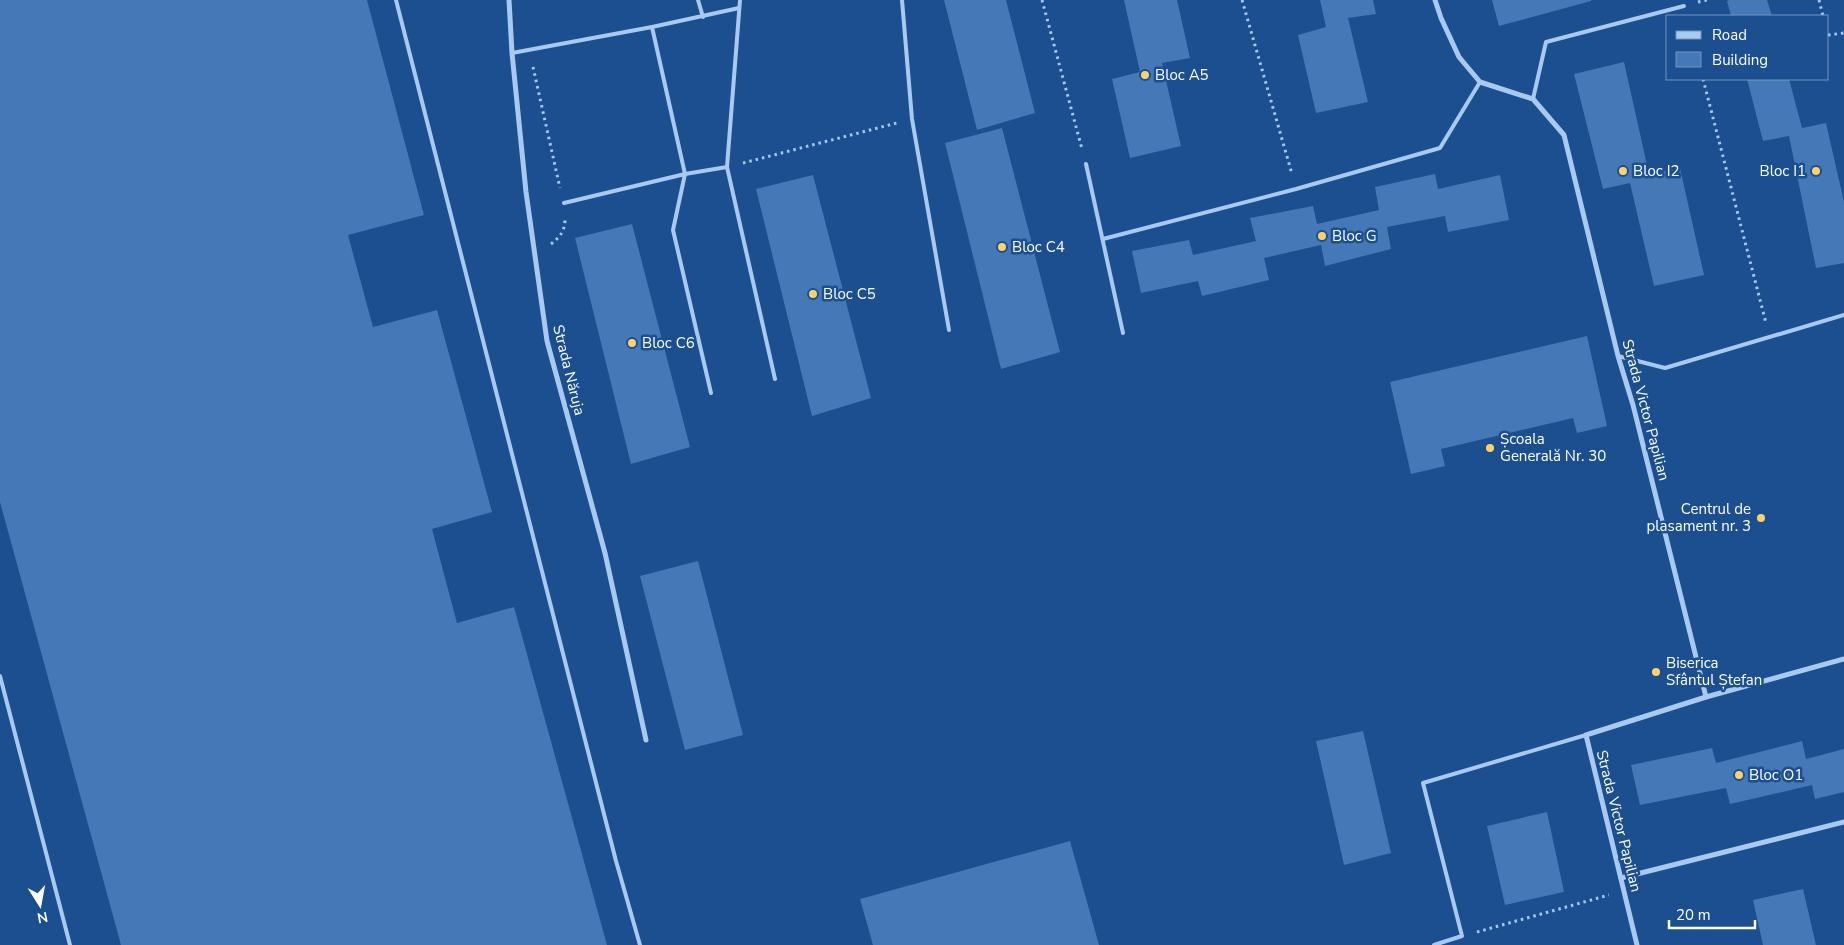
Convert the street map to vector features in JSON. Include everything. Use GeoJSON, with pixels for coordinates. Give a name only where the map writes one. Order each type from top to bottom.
{"type":"FeatureCollection","features":[{"type":"Feature","properties":{"kind":"street","name":"Strada Năruja"},"geometry":{"type":"LineString","coordinates":[[509,0],[512,53],[526,192],[547,340],[604,553],[646,740]]}},
{"type":"Feature","properties":{"kind":"street"},"geometry":{"type":"LineString","coordinates":[[1435,0],[1441,18],[1459,56],[1480,82],[1533,99]]}},
{"type":"Feature","properties":{"kind":"street","name":"Strada Victor Papilian"},"geometry":{"type":"LineString","coordinates":[[1533,99],[1564,135],[1618,356],[1633,405],[1706,698],[1586,735],[1637,945]]}},
{"type":"Feature","properties":{"kind":"street"},"geometry":{"type":"LineString","coordinates":[[1706,698],[1844,659]]}},
{"type":"Feature","properties":{"kind":"street"},"geometry":{"type":"LineString","coordinates":[[1621,878],[1844,822]]}},
{"type":"Feature","properties":{"kind":"lane"},"geometry":{"type":"LineString","coordinates":[[396,0],[616,861],[640,945]]}},
{"type":"Feature","properties":{"kind":"lane"},"geometry":{"type":"LineString","coordinates":[[698,0],[703,17]]}},
{"type":"Feature","properties":{"kind":"lane"},"geometry":{"type":"LineString","coordinates":[[740,0],[727,167],[775,379]]}},
{"type":"Feature","properties":{"kind":"lane"},"geometry":{"type":"LineString","coordinates":[[902,0],[912,119],[950,330]]}},
{"type":"Feature","properties":{"kind":"lane"},"geometry":{"type":"LineString","coordinates":[[1533,99],[1546,42],[1684,6]]}},
{"type":"Feature","properties":{"kind":"lane"},"geometry":{"type":"LineString","coordinates":[[512,53],[703,17],[739,8]]}},
{"type":"Feature","properties":{"kind":"lane"},"geometry":{"type":"LineString","coordinates":[[652,27],[685,174],[673,230],[711,393]]}},
{"type":"Feature","properties":{"kind":"lane"},"geometry":{"type":"LineString","coordinates":[[1103,239],[1296,189],[1440,148],[1480,82]]}},
{"type":"Feature","properties":{"kind":"lane"},"geometry":{"type":"LineString","coordinates":[[1086,164],[1123,334]]}},
{"type":"Feature","properties":{"kind":"lane"},"geometry":{"type":"LineString","coordinates":[[564,203],[685,174],[727,167]]}},
{"type":"Feature","properties":{"kind":"lane"},"geometry":{"type":"LineString","coordinates":[[1618,356],[1665,368],[1844,315]]}},
{"type":"Feature","properties":{"kind":"lane"},"geometry":{"type":"LineString","coordinates":[[0,676],[70,945]]}},
{"type":"Feature","properties":{"kind":"lane"},"geometry":{"type":"LineString","coordinates":[[1434,945],[1462,936],[1423,784],[1586,735]]}},
{"type":"Feature","properties":{"kind":"path"},"geometry":{"type":"LineString","coordinates":[[1042,0],[1086,164]]}},
{"type":"Feature","properties":{"kind":"path"},"geometry":{"type":"LineString","coordinates":[[1242,0],[1296,189]]}},
{"type":"Feature","properties":{"kind":"path"},"geometry":{"type":"LineString","coordinates":[[1819,0],[1823,15]]}},
{"type":"Feature","properties":{"kind":"path"},"geometry":{"type":"LineString","coordinates":[[1829,35],[1844,33]]}},
{"type":"Feature","properties":{"kind":"path"},"geometry":{"type":"LineString","coordinates":[[529,50],[564,203],[565,226],[561,236],[535,258]]}},
{"type":"Feature","properties":{"kind":"path"},"geometry":{"type":"LineString","coordinates":[[1703,80],[1770,337]]}},
{"type":"Feature","properties":{"kind":"path"},"geometry":{"type":"LineString","coordinates":[[727,167],[912,119]]}},
{"type":"Feature","properties":{"kind":"path"},"geometry":{"type":"LineString","coordinates":[[1462,936],[1624,891]]}},
{"type":"Feature","properties":{"kind":"building"},"geometry":{"type":"Polygon","coordinates":[[[0,0],[367,0],[424,215],[348,235],[373,327],[437,310],[492,512],[432,529],[457,623],[514,607],[607,945],[121,945],[0,502],[0,0]]]}},
{"type":"Feature","properties":{"kind":"building"},"geometry":{"type":"Polygon","coordinates":[[[944,0],[1006,0],[1035,113],[977,130],[944,0]]]}},
{"type":"Feature","properties":{"kind":"building","name":"Bloc A5"},"geometry":{"type":"Polygon","coordinates":[[[1124,0],[1177,0],[1190,58],[1162,63],[1181,146],[1130,158],[1112,79],[1140,72],[1124,0]]]}},
{"type":"Feature","properties":{"kind":"building"},"geometry":{"type":"Polygon","coordinates":[[[1320,0],[1373,0],[1376,14],[1348,18],[1368,102],[1316,113],[1298,35],[1326,27],[1320,0]]]}},
{"type":"Feature","properties":{"kind":"building"},"geometry":{"type":"Polygon","coordinates":[[[1492,0],[1591,0],[1591,1],[1499,26],[1492,0]]]}},
{"type":"Feature","properties":{"kind":"building"},"geometry":{"type":"Polygon","coordinates":[[[1767,0],[1772,15],[1731,15],[1727,1],[1767,0]]]}},
{"type":"Feature","properties":{"kind":"building","name":"Bloc I2"},"geometry":{"type":"Polygon","coordinates":[[[1624,62],[1649,174],[1680,168],[1704,275],[1654,286],[1630,183],[1603,189],[1574,74],[1624,62]]]}},
{"type":"Feature","properties":{"kind":"building","name":"Bloc I1"},"geometry":{"type":"Polygon","coordinates":[[[1747,80],[1789,80],[1802,128],[1826,123],[1844,202],[1844,263],[1816,268],[1789,136],[1763,141],[1747,80]]]}},
{"type":"Feature","properties":{"kind":"building","name":"Bloc C4"},"geometry":{"type":"Polygon","coordinates":[[[1002,128],[1060,352],[1001,369],[945,143],[1002,128]]]}},
{"type":"Feature","properties":{"kind":"building","name":"Bloc G"},"geometry":{"type":"Polygon","coordinates":[[[1435,174],[1438,189],[1500,175],[1509,220],[1448,232],[1445,216],[1387,227],[1391,249],[1325,266],[1321,245],[1264,258],[1269,280],[1202,296],[1198,281],[1141,293],[1132,251],[1189,240],[1193,255],[1256,241],[1250,218],[1313,206],[1317,224],[1379,210],[1375,187],[1435,174]]]}},
{"type":"Feature","properties":{"kind":"building","name":"Bloc C5"},"geometry":{"type":"Polygon","coordinates":[[[813,175],[871,398],[812,416],[756,189],[813,175]]]}},
{"type":"Feature","properties":{"kind":"building","name":"Bloc C6"},"geometry":{"type":"Polygon","coordinates":[[[632,224],[690,447],[631,464],[575,238],[632,224]]]}},
{"type":"Feature","properties":{"kind":"building"},"geometry":{"type":"Polygon","coordinates":[[[1587,336],[1607,426],[1577,433],[1573,418],[1441,449],[1445,466],[1411,474],[1390,382],[1587,336]]]}},
{"type":"Feature","properties":{"kind":"building"},"geometry":{"type":"Polygon","coordinates":[[[698,561],[743,735],[685,750],[640,576],[698,561]]]}},
{"type":"Feature","properties":{"kind":"building"},"geometry":{"type":"Polygon","coordinates":[[[1363,731],[1391,853],[1344,865],[1316,741],[1363,731]]]}},
{"type":"Feature","properties":{"kind":"building","name":"Bloc O1"},"geometry":{"type":"Polygon","coordinates":[[[1802,741],[1806,759],[1844,749],[1844,792],[1815,799],[1812,785],[1730,804],[1726,788],[1640,805],[1631,765],[1712,748],[1716,763],[1802,741]]]}},
{"type":"Feature","properties":{"kind":"building"},"geometry":{"type":"Polygon","coordinates":[[[1547,812],[1564,892],[1505,905],[1487,826],[1547,812]]]}},
{"type":"Feature","properties":{"kind":"building"},"geometry":{"type":"Polygon","coordinates":[[[1070,841],[1099,945],[873,945],[860,899],[1070,841]]]}},
{"type":"Feature","properties":{"kind":"building"},"geometry":{"type":"Polygon","coordinates":[[[1803,889],[1816,945],[1763,945],[1753,900],[1803,889]]]}},
{"type":"Feature","properties":{"kind":"place","name":"Bloc A5"},"geometry":{"type":"Point","coordinates":[1145,75]}},
{"type":"Feature","properties":{"kind":"place","name":"Bloc I2"},"geometry":{"type":"Point","coordinates":[1623,171]}},
{"type":"Feature","properties":{"kind":"place","name":"Bloc I1"},"geometry":{"type":"Point","coordinates":[1816,171]}},
{"type":"Feature","properties":{"kind":"place","name":"Bloc G"},"geometry":{"type":"Point","coordinates":[1322,236]}},
{"type":"Feature","properties":{"kind":"place","name":"Bloc C4"},"geometry":{"type":"Point","coordinates":[1002,247]}},
{"type":"Feature","properties":{"kind":"place","name":"Bloc C5"},"geometry":{"type":"Point","coordinates":[813,294]}},
{"type":"Feature","properties":{"kind":"place","name":"Bloc C6"},"geometry":{"type":"Point","coordinates":[632,343]}},
{"type":"Feature","properties":{"kind":"place","name":"Școala Generală Nr. 30"},"geometry":{"type":"Point","coordinates":[1490,448]}},
{"type":"Feature","properties":{"kind":"place","name":"Centrul de plasament nr. 3"},"geometry":{"type":"Point","coordinates":[1761,518]}},
{"type":"Feature","properties":{"kind":"place","name":"Biserica Sfântul Ștefan"},"geometry":{"type":"Point","coordinates":[1656,672]}},
{"type":"Feature","properties":{"kind":"place","name":"Bloc O1"},"geometry":{"type":"Point","coordinates":[1739,775]}}]}
